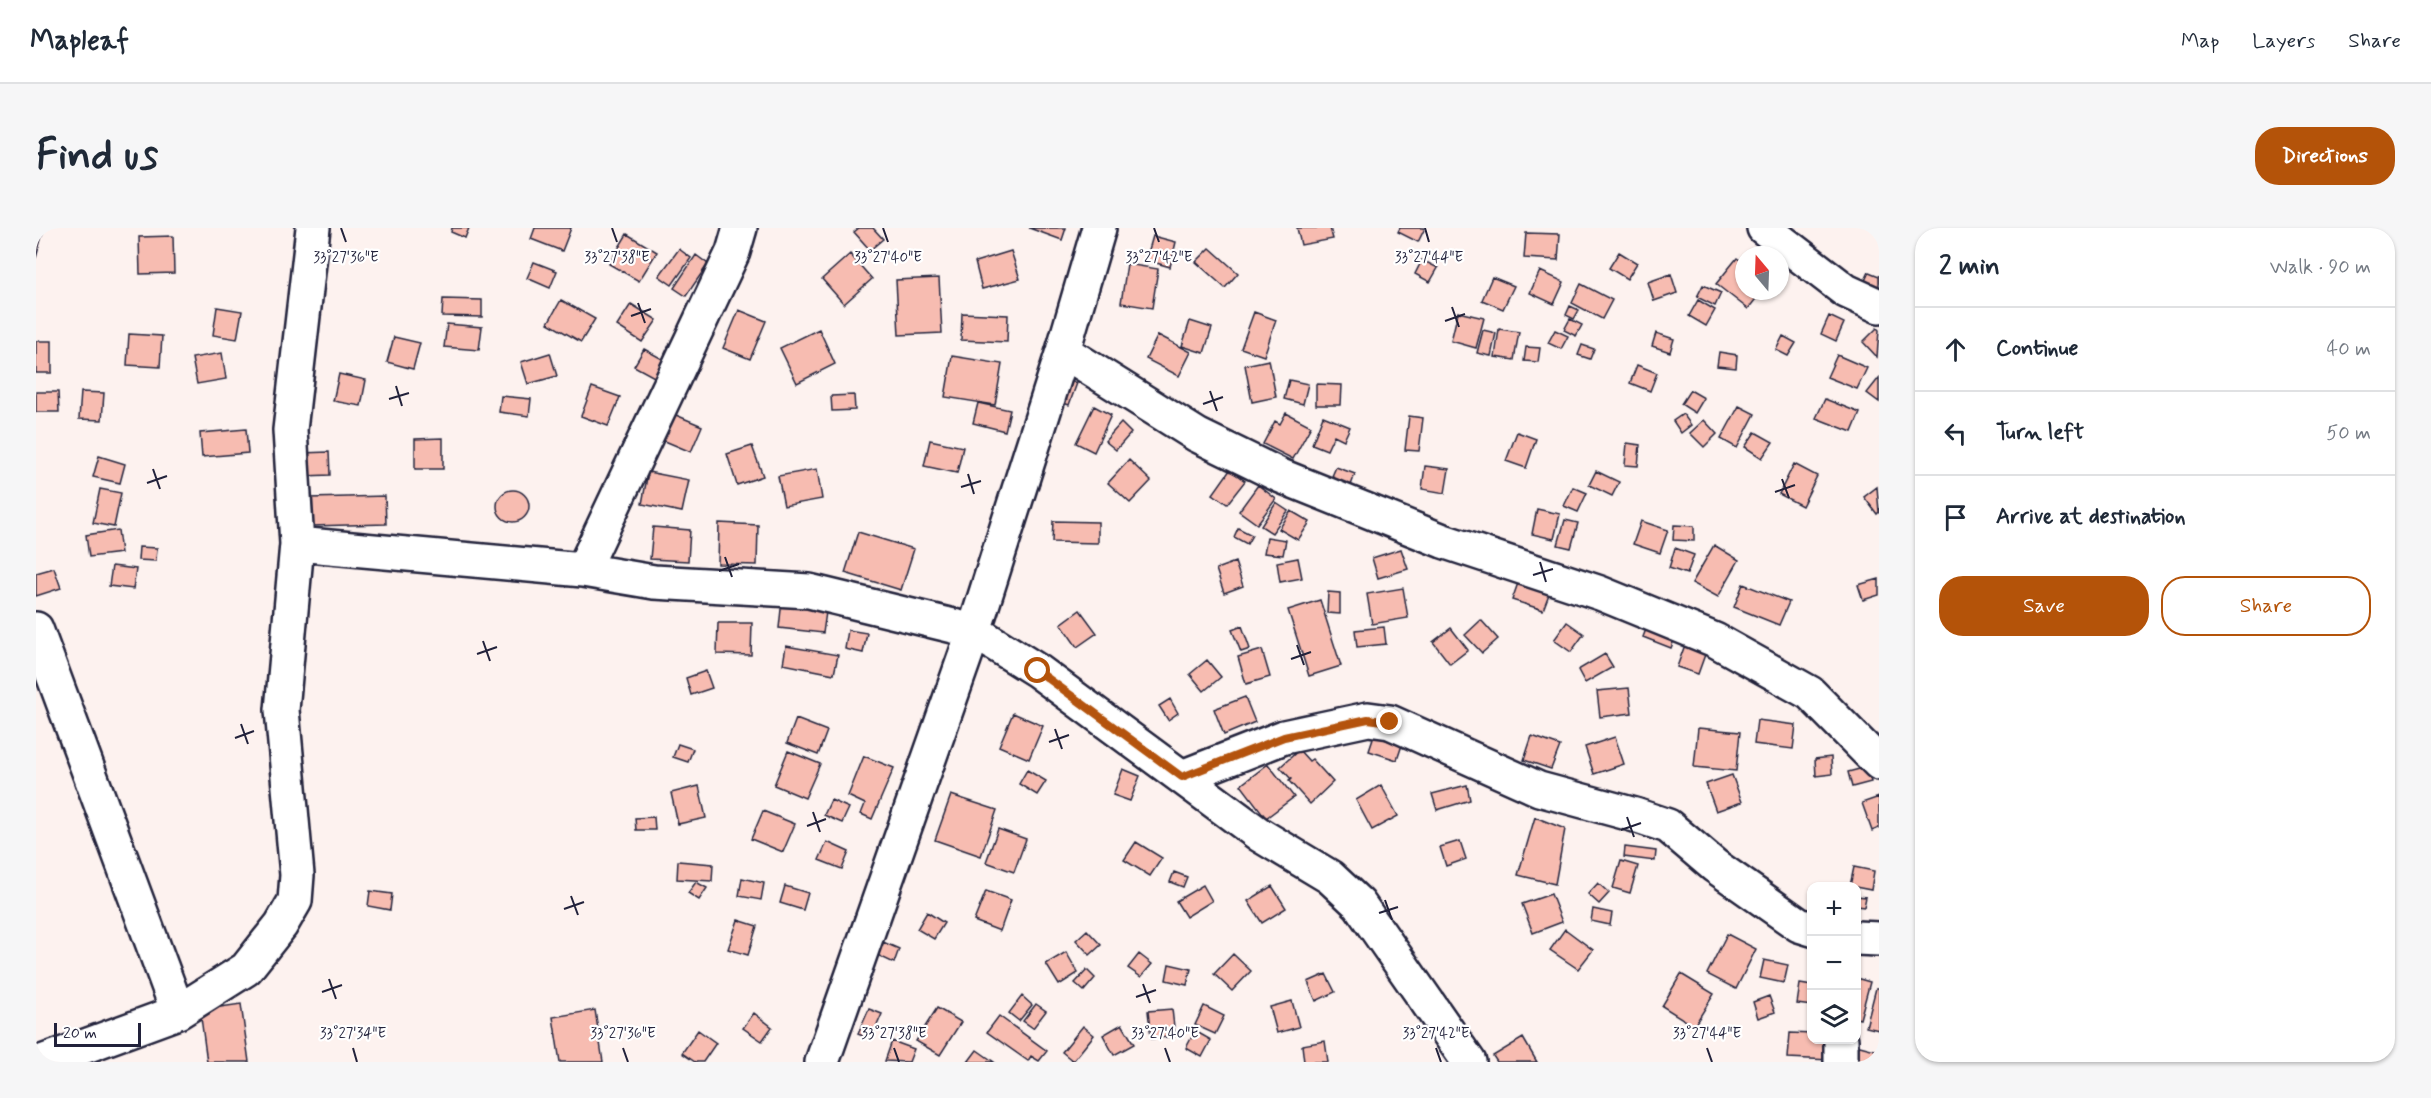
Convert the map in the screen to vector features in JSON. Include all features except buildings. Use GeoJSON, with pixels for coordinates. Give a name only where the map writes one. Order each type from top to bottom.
{"type":"FeatureCollection","features":[{"type":"Feature","properties":{"kind":"street"},"geometry":{"type":"LineString","coordinates":[[42,1062],[178,1012],[246,969],[281,925],[295,901],[297,875],[282,710],[297,544],[290,430],[313,228]]}},
{"type":"Feature","properties":{"kind":"street"},"geometry":{"type":"LineString","coordinates":[[583,570],[733,252],[740,228]]}},
{"type":"Feature","properties":{"kind":"street"},"geometry":{"type":"LineString","coordinates":[[822,1062],[974,631],[1063,351],[1099,228]]}},
{"type":"Feature","properties":{"kind":"street"},"geometry":{"type":"LineString","coordinates":[[1764,228],[1846,291],[1879,306]]}},
{"type":"Feature","properties":{"kind":"street"},"geometry":{"type":"LineString","coordinates":[[1063,351],[1197,435],[1281,476],[1443,541],[1600,593],[1715,640],[1810,693],[1879,763]]}},
{"type":"Feature","properties":{"kind":"street"},"geometry":{"type":"LineString","coordinates":[[297,544],[583,570],[654,582],[809,591],[974,631],[1038,671],[1260,835],[1330,877],[1359,904],[1469,1062]]}},
{"type":"Feature","properties":{"kind":"street"},"geometry":{"type":"LineString","coordinates":[[36,629],[178,1012]]}},
{"type":"Feature","properties":{"kind":"street"},"geometry":{"type":"LineString","coordinates":[[1182,777],[1284,737],[1368,719],[1390,722],[1539,789],[1668,826],[1715,866],[1799,926],[1807,928]]}},
{"type":"Feature","properties":{"kind":"street"},"geometry":{"type":"LineString","coordinates":[[1861,938],[1879,939]]}},
{"type":"Feature","properties":{"kind":"street"},"geometry":{"type":"LineString","coordinates":[[1840,1044],[1841,1062]]}},
{"type":"Feature","properties":{"kind":"route"},"geometry":{"type":"LineString","coordinates":[[1038,671],[1182,777],[1284,737],[1368,719],[1390,722]]}}]}
